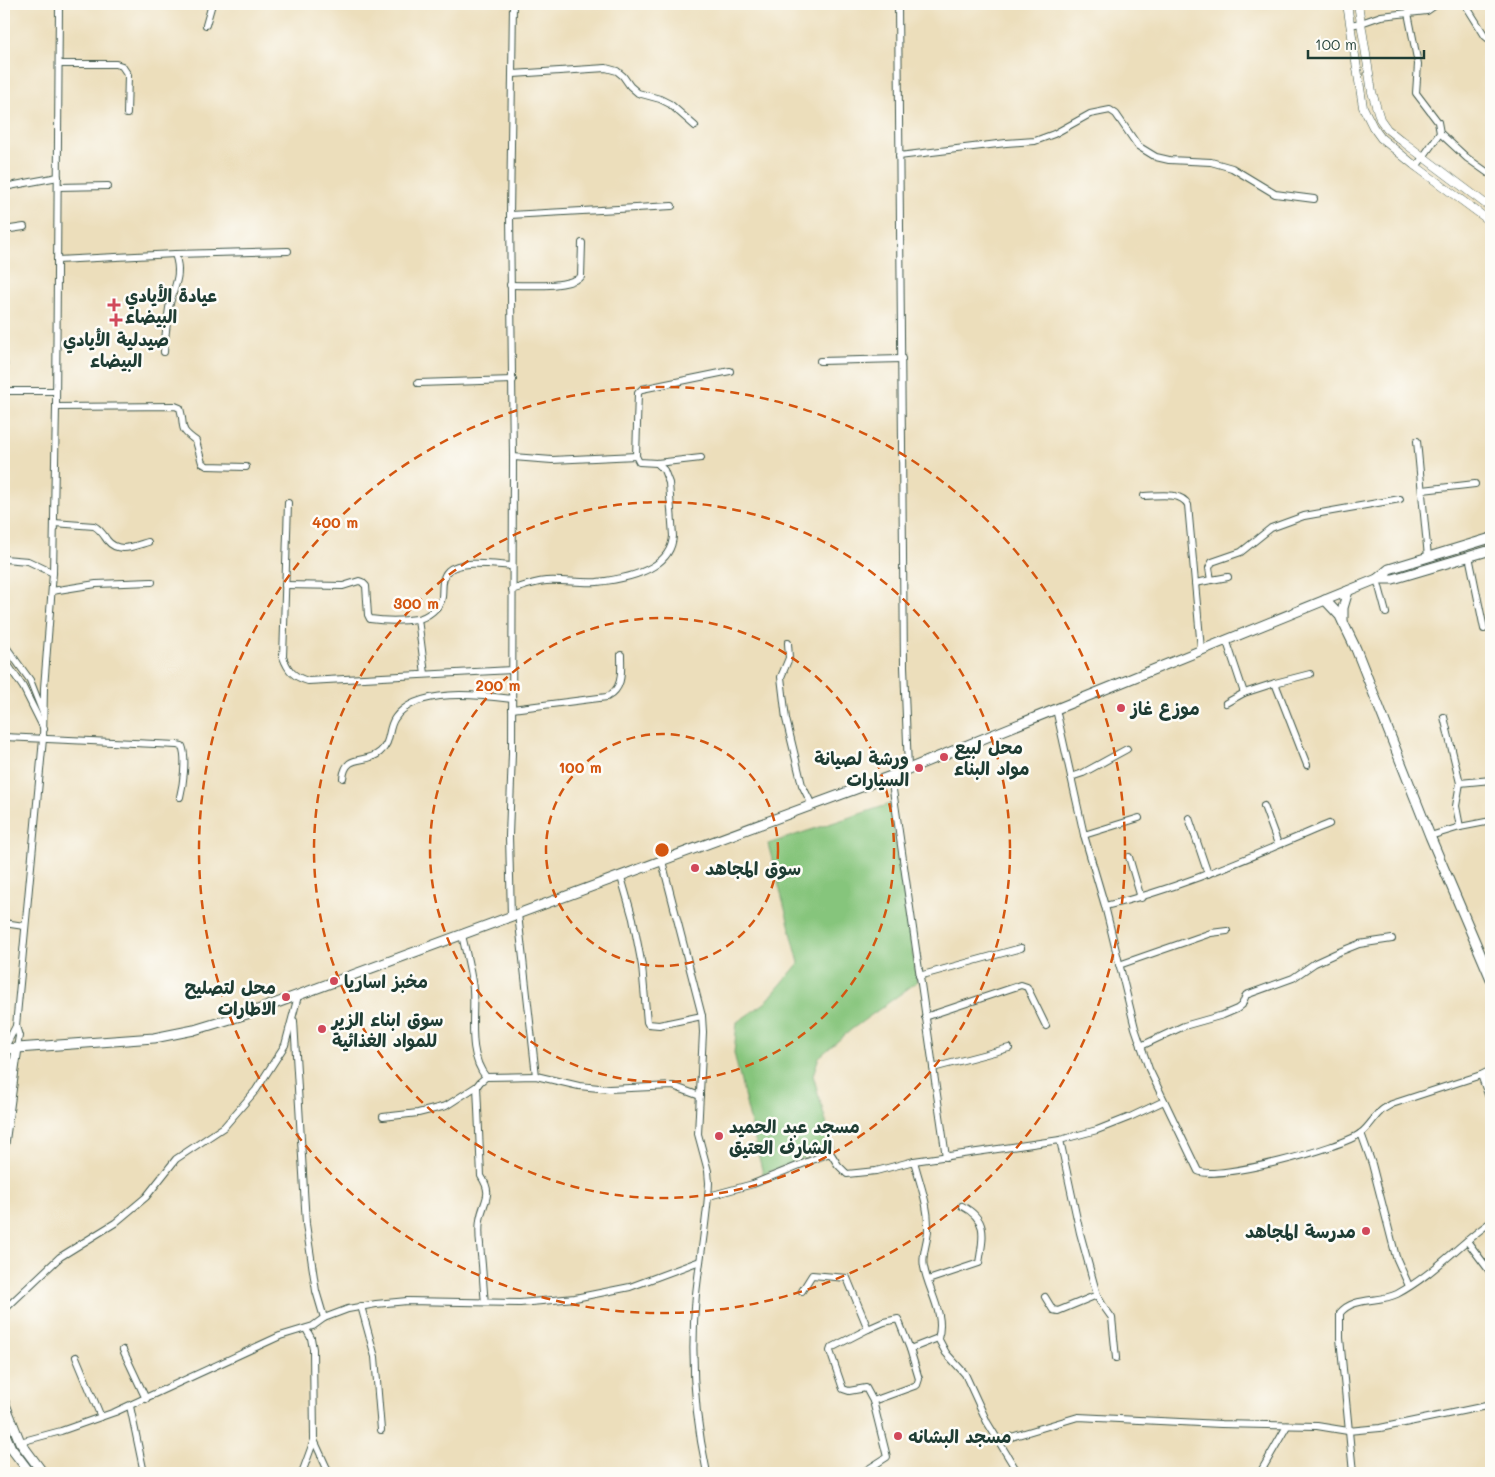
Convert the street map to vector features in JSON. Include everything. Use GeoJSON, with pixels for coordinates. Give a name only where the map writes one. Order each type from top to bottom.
{"type":"FeatureCollection","features":[{"type":"Feature","properties":{"kind":"main road"},"geometry":{"type":"LineString","coordinates":[[4,1049],[154,1038],[211,1025],[298,996],[891,776],[1377,579],[1389,569],[1491,538]]}},
{"type":"Feature","properties":{"kind":"main road"},"geometry":{"type":"LineString","coordinates":[[1377,579],[1393,579],[1491,550]]}},
{"type":"Feature","properties":{"kind":"main road"},"geometry":{"type":"LineString","coordinates":[[1343,622],[1348,591]]}},
{"type":"Feature","properties":{"kind":"main road"},"geometry":{"type":"LineString","coordinates":[[1325,600],[1336,611],[1343,622],[1356,649],[1430,836],[1491,979]]}},
{"type":"Feature","properties":{"kind":"main road"},"geometry":{"type":"LineString","coordinates":[[4,1144],[17,1048]]}},
{"type":"Feature","properties":{"kind":"main road"},"geometry":{"type":"LineString","coordinates":[[4,1402],[8,1425],[44,1473]]}},
{"type":"Feature","properties":{"kind":"main road"},"geometry":{"type":"LineString","coordinates":[[4,1432],[18,1458],[30,1473]]}},
{"type":"Feature","properties":{"kind":"main road"},"geometry":{"type":"LineString","coordinates":[[18,1458],[28,1452]]}},
{"type":"Feature","properties":{"kind":"street"},"geometry":{"type":"LineString","coordinates":[[17,1048],[19,1036],[16,1026],[24,926],[45,716],[44,688],[53,573],[59,4]]}},
{"type":"Feature","properties":{"kind":"street"},"geometry":{"type":"LineString","coordinates":[[206,25],[212,4]]}},
{"type":"Feature","properties":{"kind":"street"},"geometry":{"type":"LineString","coordinates":[[513,4],[510,215],[513,457],[512,709],[509,836],[515,916],[536,1076]]}},
{"type":"Feature","properties":{"kind":"street"},"geometry":{"type":"LineString","coordinates":[[898,4],[904,666],[908,769]]}},
{"type":"Feature","properties":{"kind":"street"},"geometry":{"type":"LineString","coordinates":[[1347,4],[1363,107],[1373,127],[1381,138],[1416,167],[1491,222]]}},
{"type":"Feature","properties":{"kind":"street"},"geometry":{"type":"LineString","coordinates":[[1358,4],[1372,92],[1380,119],[1387,129],[1491,208]]}},
{"type":"Feature","properties":{"kind":"street"},"geometry":{"type":"LineString","coordinates":[[1350,25],[1361,24],[1381,16],[1427,11],[1436,4]]}},
{"type":"Feature","properties":{"kind":"street"},"geometry":{"type":"LineString","coordinates":[[1465,4],[1485,36],[1491,41]]}},
{"type":"Feature","properties":{"kind":"street"},"geometry":{"type":"LineString","coordinates":[[1408,13],[1418,64],[1416,93],[1438,122],[1440,133],[1467,158],[1491,175]]}},
{"type":"Feature","properties":{"kind":"street"},"geometry":{"type":"LineString","coordinates":[[59,64],[116,64],[122,66],[128,75],[127,114]]}},
{"type":"Feature","properties":{"kind":"street"},"geometry":{"type":"LineString","coordinates":[[512,74],[606,68],[617,71],[638,93],[670,104],[695,126]]}},
{"type":"Feature","properties":{"kind":"street"},"geometry":{"type":"LineString","coordinates":[[899,156],[1034,141],[1054,134],[1090,114],[1110,110],[1116,114],[1138,146],[1156,157],[1211,162],[1232,168],[1275,194],[1314,199]]}},
{"type":"Feature","properties":{"kind":"street"},"geometry":{"type":"LineString","coordinates":[[1416,167],[1440,133]]}},
{"type":"Feature","properties":{"kind":"street"},"geometry":{"type":"LineString","coordinates":[[4,187],[58,177]]}},
{"type":"Feature","properties":{"kind":"street"},"geometry":{"type":"LineString","coordinates":[[58,187],[108,186]]}},
{"type":"Feature","properties":{"kind":"street"},"geometry":{"type":"LineString","coordinates":[[510,215],[672,206]]}},
{"type":"Feature","properties":{"kind":"street"},"geometry":{"type":"LineString","coordinates":[[4,230],[24,227]]}},
{"type":"Feature","properties":{"kind":"street"},"geometry":{"type":"LineString","coordinates":[[510,285],[572,282],[581,276],[582,243]]}},
{"type":"Feature","properties":{"kind":"street"},"geometry":{"type":"LineString","coordinates":[[57,260],[288,251]]}},
{"type":"Feature","properties":{"kind":"street"},"geometry":{"type":"LineString","coordinates":[[164,352],[170,306],[178,278],[175,254]]}},
{"type":"Feature","properties":{"kind":"street"},"geometry":{"type":"LineString","coordinates":[[820,362],[902,359]]}},
{"type":"Feature","properties":{"kind":"street"},"geometry":{"type":"LineString","coordinates":[[4,360],[7,391],[56,391]]}},
{"type":"Feature","properties":{"kind":"street"},"geometry":{"type":"LineString","coordinates":[[701,458],[657,464],[641,463],[636,456],[639,391],[730,371]]}},
{"type":"Feature","properties":{"kind":"street"},"geometry":{"type":"LineString","coordinates":[[418,383],[512,380]]}},
{"type":"Feature","properties":{"kind":"street"},"geometry":{"type":"LineString","coordinates":[[56,407],[175,406],[180,408],[184,431],[196,441],[202,464],[207,466],[246,467]]}},
{"type":"Feature","properties":{"kind":"street"},"geometry":{"type":"LineString","coordinates":[[1417,441],[1428,557]]}},
{"type":"Feature","properties":{"kind":"street"},"geometry":{"type":"LineString","coordinates":[[513,457],[536,460],[569,460],[636,456]]}},
{"type":"Feature","properties":{"kind":"street"},"geometry":{"type":"LineString","coordinates":[[512,590],[538,582],[595,582],[611,580],[648,570],[660,560],[669,552],[673,536],[669,483],[664,470],[657,464]]}},
{"type":"Feature","properties":{"kind":"street"},"geometry":{"type":"LineString","coordinates":[[1423,490],[1475,484]]}},
{"type":"Feature","properties":{"kind":"street"},"geometry":{"type":"LineString","coordinates":[[1144,496],[1178,496],[1187,502],[1201,649]]}},
{"type":"Feature","properties":{"kind":"street"},"geometry":{"type":"LineString","coordinates":[[1211,580],[1210,568],[1212,562],[1241,552],[1271,528],[1304,516],[1400,499]]}},
{"type":"Feature","properties":{"kind":"street"},"geometry":{"type":"LineString","coordinates":[[288,503],[283,657],[287,668],[299,678],[308,681],[512,670]]}},
{"type":"Feature","properties":{"kind":"street"},"geometry":{"type":"LineString","coordinates":[[54,523],[94,526],[114,546],[125,549],[148,542]]}},
{"type":"Feature","properties":{"kind":"street"},"geometry":{"type":"LineString","coordinates":[[1469,556],[1484,628]]}},
{"type":"Feature","properties":{"kind":"street"},"geometry":{"type":"LineString","coordinates":[[4,559],[28,561],[53,573]]}},
{"type":"Feature","properties":{"kind":"street"},"geometry":{"type":"LineString","coordinates":[[286,585],[343,586],[359,581],[366,586],[368,616],[370,619],[418,619],[433,610],[440,603],[443,578],[453,568],[477,564],[512,566]]}},
{"type":"Feature","properties":{"kind":"street"},"geometry":{"type":"LineString","coordinates":[[1195,583],[1228,577]]}},
{"type":"Feature","properties":{"kind":"street"},"geometry":{"type":"LineString","coordinates":[[1377,579],[1386,613]]}},
{"type":"Feature","properties":{"kind":"street"},"geometry":{"type":"LineString","coordinates":[[52,590],[96,584],[152,582]]}},
{"type":"Feature","properties":{"kind":"street"},"geometry":{"type":"LineString","coordinates":[[418,619],[425,674]]}},
{"type":"Feature","properties":{"kind":"street"},"geometry":{"type":"LineString","coordinates":[[1226,640],[1244,693]]}},
{"type":"Feature","properties":{"kind":"street"},"geometry":{"type":"LineString","coordinates":[[788,643],[790,658],[782,678],[786,719],[802,785],[812,805]]}},
{"type":"Feature","properties":{"kind":"street"},"geometry":{"type":"LineString","coordinates":[[4,644],[30,680],[45,716]]}},
{"type":"Feature","properties":{"kind":"street"},"geometry":{"type":"LineString","coordinates":[[512,709],[607,697],[618,689],[621,682],[621,655]]}},
{"type":"Feature","properties":{"kind":"street"},"geometry":{"type":"LineString","coordinates":[[4,658],[23,687],[44,729]]}},
{"type":"Feature","properties":{"kind":"street"},"geometry":{"type":"LineString","coordinates":[[1226,703],[1244,693],[1310,674]]}},
{"type":"Feature","properties":{"kind":"street"},"geometry":{"type":"LineString","coordinates":[[1275,683],[1307,765]]}},
{"type":"Feature","properties":{"kind":"street"},"geometry":{"type":"LineString","coordinates":[[343,778],[344,770],[352,761],[373,757],[380,752],[388,742],[390,726],[393,720],[412,703],[434,697],[486,696],[512,699]]}},
{"type":"Feature","properties":{"kind":"street"},"geometry":{"type":"LineString","coordinates":[[1056,709],[1084,835],[1106,906],[1135,1028],[1149,1069],[1182,1136],[1196,1170],[1204,1174],[1222,1172],[1309,1154],[1338,1145],[1361,1133],[1380,1111],[1392,1104],[1491,1070]]}},
{"type":"Feature","properties":{"kind":"street"},"geometry":{"type":"LineString","coordinates":[[1444,717],[1460,784],[1456,806],[1460,827]]}},
{"type":"Feature","properties":{"kind":"street"},"geometry":{"type":"LineString","coordinates":[[4,737],[182,746],[184,753],[180,797]]}},
{"type":"Feature","properties":{"kind":"street"},"geometry":{"type":"LineString","coordinates":[[1071,777],[1083,773],[1127,749]]}},
{"type":"Feature","properties":{"kind":"street"},"geometry":{"type":"LineString","coordinates":[[891,776],[946,1157]]}},
{"type":"Feature","properties":{"kind":"street"},"geometry":{"type":"LineString","coordinates":[[1460,784],[1491,780]]}},
{"type":"Feature","properties":{"kind":"street"},"geometry":{"type":"LineString","coordinates":[[1264,806],[1278,844]]}},
{"type":"Feature","properties":{"kind":"street"},"geometry":{"type":"LineString","coordinates":[[1084,835],[1140,818]]}},
{"type":"Feature","properties":{"kind":"street"},"geometry":{"type":"LineString","coordinates":[[1189,818],[1208,874]]}},
{"type":"Feature","properties":{"kind":"street"},"geometry":{"type":"LineString","coordinates":[[1430,836],[1460,827],[1491,821]]}},
{"type":"Feature","properties":{"kind":"street"},"geometry":{"type":"LineString","coordinates":[[1106,906],[1141,898],[1208,874],[1329,824]]}},
{"type":"Feature","properties":{"kind":"street"},"geometry":{"type":"LineString","coordinates":[[1129,858],[1141,898]]}},
{"type":"Feature","properties":{"kind":"street"},"geometry":{"type":"LineString","coordinates":[[662,862],[702,1016],[703,1032],[698,1134],[708,1171],[709,1196],[700,1261],[694,1328],[694,1394],[707,1473]]}},
{"type":"Feature","properties":{"kind":"street"},"geometry":{"type":"LineString","coordinates":[[620,877],[633,919],[642,966],[648,1024],[659,1025],[702,1016]]}},
{"type":"Feature","properties":{"kind":"street"},"geometry":{"type":"LineString","coordinates":[[4,923],[24,926]]}},
{"type":"Feature","properties":{"kind":"street"},"geometry":{"type":"LineString","coordinates":[[1119,965],[1211,933],[1227,931]]}},
{"type":"Feature","properties":{"kind":"street"},"geometry":{"type":"LineString","coordinates":[[462,935],[473,989],[476,1054],[481,1071],[486,1077]]}},
{"type":"Feature","properties":{"kind":"street"},"geometry":{"type":"LineString","coordinates":[[1141,1046],[1184,1026],[1237,1009],[1242,1004],[1246,995],[1293,978],[1326,957],[1359,944],[1392,939]]}},
{"type":"Feature","properties":{"kind":"street"},"geometry":{"type":"LineString","coordinates":[[919,976],[1021,948]]}},
{"type":"Feature","properties":{"kind":"street"},"geometry":{"type":"LineString","coordinates":[[925,1017],[1021,985],[1027,987],[1046,1026]]}},
{"type":"Feature","properties":{"kind":"street"},"geometry":{"type":"LineString","coordinates":[[4,1310],[60,1257],[115,1223],[146,1197],[176,1159],[224,1127],[256,1090],[285,1045],[298,996]]}},
{"type":"Feature","properties":{"kind":"street"},"geometry":{"type":"LineString","coordinates":[[293,1015],[306,1224],[316,1291],[324,1318]]}},
{"type":"Feature","properties":{"kind":"street"},"geometry":{"type":"LineString","coordinates":[[4,1049],[16,1026]]}},
{"type":"Feature","properties":{"kind":"street"},"geometry":{"type":"LineString","coordinates":[[933,1068],[1009,1048]]}},
{"type":"Feature","properties":{"kind":"street"},"geometry":{"type":"LineString","coordinates":[[1481,1075],[1491,1103]]}},
{"type":"Feature","properties":{"kind":"street"},"geometry":{"type":"LineString","coordinates":[[383,1117],[418,1113],[446,1106],[477,1086],[486,1077],[536,1076],[579,1086],[609,1089],[673,1086],[700,1096]]}},
{"type":"Feature","properties":{"kind":"street"},"geometry":{"type":"LineString","coordinates":[[477,1086],[481,1176],[487,1186],[488,1193],[480,1218],[478,1240],[485,1302]]}},
{"type":"Feature","properties":{"kind":"street"},"geometry":{"type":"LineString","coordinates":[[709,1196],[754,1184],[827,1154],[832,1154],[844,1172],[849,1175],[876,1171],[914,1161],[1060,1140],[1097,1130],[1130,1118],[1164,1101]]}},
{"type":"Feature","properties":{"kind":"street"},"geometry":{"type":"LineString","coordinates":[[1361,1133],[1372,1164],[1396,1257],[1409,1286]]}},
{"type":"Feature","properties":{"kind":"street"},"geometry":{"type":"LineString","coordinates":[[1060,1140],[1080,1234],[1097,1295],[1112,1318],[1116,1358]]}},
{"type":"Feature","properties":{"kind":"street"},"geometry":{"type":"LineString","coordinates":[[914,1161],[928,1211],[928,1230],[923,1261],[940,1319],[941,1328],[938,1338],[946,1353],[965,1374],[978,1404],[1018,1473]]}},
{"type":"Feature","properties":{"kind":"street"},"geometry":{"type":"LineString","coordinates":[[928,1280],[979,1263],[982,1228],[974,1213],[962,1206]]}},
{"type":"Feature","properties":{"kind":"street"},"geometry":{"type":"LineString","coordinates":[[1353,1473],[1340,1338],[1340,1313],[1349,1306],[1390,1296],[1409,1286],[1448,1258],[1491,1222]]}},
{"type":"Feature","properties":{"kind":"street"},"geometry":{"type":"LineString","coordinates":[[1467,1241],[1491,1273]]}},
{"type":"Feature","properties":{"kind":"street"},"geometry":{"type":"LineString","coordinates":[[20,1442],[101,1418],[287,1333],[306,1329],[335,1313],[361,1306],[408,1301],[539,1302],[594,1296],[630,1287],[700,1261]]}},
{"type":"Feature","properties":{"kind":"street"},"geometry":{"type":"LineString","coordinates":[[802,1291],[812,1275],[847,1278],[868,1329]]}},
{"type":"Feature","properties":{"kind":"street"},"geometry":{"type":"LineString","coordinates":[[1045,1297],[1053,1310],[1058,1311],[1097,1295]]}},
{"type":"Feature","properties":{"kind":"street"},"geometry":{"type":"LineString","coordinates":[[361,1306],[375,1356],[380,1430]]}},
{"type":"Feature","properties":{"kind":"street"},"geometry":{"type":"LineString","coordinates":[[862,1473],[887,1457],[873,1401],[866,1388],[849,1391],[843,1389],[830,1351],[831,1348],[868,1329],[884,1322],[898,1319],[910,1349],[919,1379],[918,1384],[873,1401]]}},
{"type":"Feature","properties":{"kind":"street"},"geometry":{"type":"LineString","coordinates":[[302,1473],[314,1440],[312,1344],[306,1329]]}},
{"type":"Feature","properties":{"kind":"street"},"geometry":{"type":"LineString","coordinates":[[910,1349],[938,1338]]}},
{"type":"Feature","properties":{"kind":"street"},"geometry":{"type":"LineString","coordinates":[[124,1350],[146,1398]]}},
{"type":"Feature","properties":{"kind":"street"},"geometry":{"type":"LineString","coordinates":[[76,1357],[101,1418]]}},
{"type":"Feature","properties":{"kind":"street"},"geometry":{"type":"LineString","coordinates":[[998,1441],[1078,1417],[1329,1427],[1348,1431],[1380,1428],[1491,1405]]}},
{"type":"Feature","properties":{"kind":"street"},"geometry":{"type":"LineString","coordinates":[[130,1406],[144,1473]]}},
{"type":"Feature","properties":{"kind":"street"},"geometry":{"type":"LineString","coordinates":[[1260,1473],[1287,1426]]}},
{"type":"Feature","properties":{"kind":"street"},"geometry":{"type":"LineString","coordinates":[[314,1440],[329,1473]]}},
{"type":"Feature","properties":{"kind":"green space"},"geometry":{"type":"Polygon","coordinates":[[[890,804],[917,982],[852,1029],[819,1057],[813,1075],[833,1147],[763,1174],[734,1053],[737,1022],[765,1003],[799,963],[768,844],[890,804]]]}},
{"type":"Feature","properties":{"kind":"place","name":"عيادة الأيادي البيضاء"},"geometry":{"type":"Point","coordinates":[114,305]}},
{"type":"Feature","properties":{"kind":"place","name":"صيدلية الأيادي البيضاء"},"geometry":{"type":"Point","coordinates":[116,320]}},
{"type":"Feature","properties":{"kind":"place","name":"موزع غاز"},"geometry":{"type":"Point","coordinates":[1121,708]}},
{"type":"Feature","properties":{"kind":"place","name":"محل لبيع مواد البناء"},"geometry":{"type":"Point","coordinates":[944,757]}},
{"type":"Feature","properties":{"kind":"place","name":"ورشة لصيانة السيارات"},"geometry":{"type":"Point","coordinates":[919,768]}},
{"type":"Feature","properties":{"kind":"place","name":"سوق المجاهد"},"geometry":{"type":"Point","coordinates":[695,868]}},
{"type":"Feature","properties":{"kind":"place","name":"مخبز اساريا"},"geometry":{"type":"Point","coordinates":[334,981]}},
{"type":"Feature","properties":{"kind":"place","name":"محل لتصليح الاطارات"},"geometry":{"type":"Point","coordinates":[286,997]}},
{"type":"Feature","properties":{"kind":"place","name":"سوق ابناء الزير للمواد الغذائية"},"geometry":{"type":"Point","coordinates":[322,1029]}},
{"type":"Feature","properties":{"kind":"place","name":"مسجد عبد الحميد الشارف العتيق"},"geometry":{"type":"Point","coordinates":[719,1136]}},
{"type":"Feature","properties":{"kind":"place","name":"مدرسة المجاهد"},"geometry":{"type":"Point","coordinates":[1366,1231]}},
{"type":"Feature","properties":{"kind":"place","name":"مسجد البشانه"},"geometry":{"type":"Point","coordinates":[898,1436]}}]}
